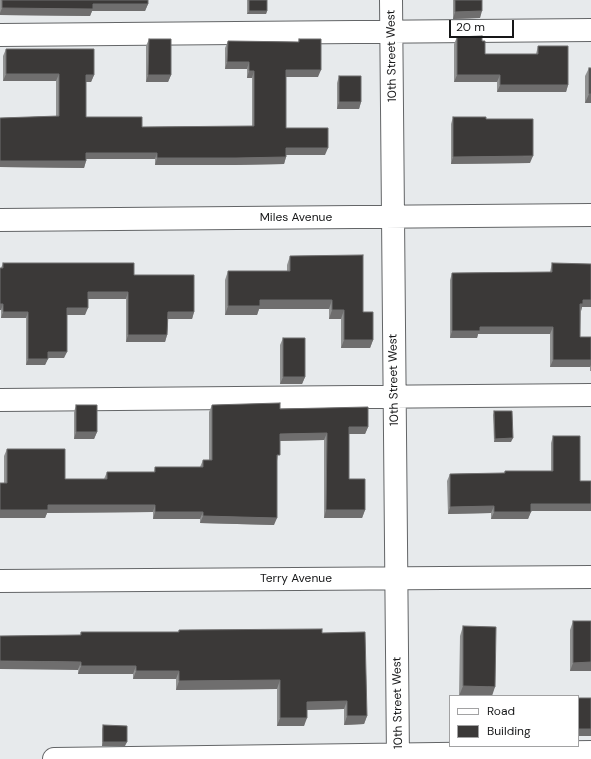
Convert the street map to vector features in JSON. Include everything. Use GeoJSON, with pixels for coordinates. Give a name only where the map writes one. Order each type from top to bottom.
{"type":"FeatureCollection","features":[{"type":"Feature","properties":{"kind":"street","name":"10th Street West"},"geometry":{"type":"LineString","coordinates":[[391,0],[398,756]]}},
{"type":"Feature","properties":{"kind":"street"},"geometry":{"type":"LineString","coordinates":[[0,35],[591,30]]}},
{"type":"Feature","properties":{"kind":"street","name":"Miles Avenue"},"geometry":{"type":"LineString","coordinates":[[0,220],[393,218],[591,215]]}},
{"type":"Feature","properties":{"kind":"street"},"geometry":{"type":"LineString","coordinates":[[0,400],[591,395]]}},
{"type":"Feature","properties":{"kind":"street","name":"Terry Avenue"},"geometry":{"type":"LineString","coordinates":[[0,581],[591,577]]}},
{"type":"Feature","properties":{"kind":"street"},"geometry":{"type":"LineString","coordinates":[[54,759],[398,756],[591,752]]}},
{"type":"Feature","properties":{"kind":"building"},"geometry":{"type":"Polygon","coordinates":[[[2,0],[148,0],[148,4],[93,4],[93,9],[2,8],[2,0]]]}},
{"type":"Feature","properties":{"kind":"building"},"geometry":{"type":"Polygon","coordinates":[[[249,0],[267,0],[267,11],[249,11],[249,0]]]}},
{"type":"Feature","properties":{"kind":"building"},"geometry":{"type":"Polygon","coordinates":[[[455,0],[482,0],[482,11],[455,12],[455,0]]]}},
{"type":"Feature","properties":{"kind":"building"},"geometry":{"type":"Polygon","coordinates":[[[482,36],[482,41],[485,41],[485,54],[538,54],[538,46],[568,46],[568,85],[500,85],[500,75],[457,75],[457,37],[482,36]]]}},
{"type":"Feature","properties":{"kind":"building"},"geometry":{"type":"Polygon","coordinates":[[[149,39],[171,39],[171,75],[148,75],[149,39]]]}},
{"type":"Feature","properties":{"kind":"building"},"geometry":{"type":"Polygon","coordinates":[[[299,39],[321,39],[321,70],[286,70],[286,128],[328,128],[328,148],[286,148],[286,157],[157,158],[157,153],[86,153],[86,161],[0,161],[0,118],[59,116],[59,74],[6,74],[6,49],[94,49],[94,75],[86,75],[86,117],[142,117],[142,127],[254,126],[254,71],[249,71],[249,62],[227,62],[228,41],[299,42],[299,39]]]}},
{"type":"Feature","properties":{"kind":"building"},"geometry":{"type":"Polygon","coordinates":[[[589,68],[591,68],[591,94],[589,94],[589,68]]]}},
{"type":"Feature","properties":{"kind":"building"},"geometry":{"type":"Polygon","coordinates":[[[339,76],[361,76],[361,102],[339,102],[339,76]]]}},
{"type":"Feature","properties":{"kind":"building"},"geometry":{"type":"Polygon","coordinates":[[[453,117],[533,119],[533,156],[453,157],[453,117]]]}},
{"type":"Feature","properties":{"kind":"building"},"geometry":{"type":"Polygon","coordinates":[[[363,255],[363,312],[373,312],[373,340],[344,340],[344,310],[332,310],[332,300],[260,300],[260,306],[228,306],[228,271],[290,271],[290,256],[363,255]]]}},
{"type":"Feature","properties":{"kind":"building"},"geometry":{"type":"Polygon","coordinates":[[[3,263],[134,263],[134,275],[194,275],[194,312],[168,312],[167,335],[128,335],[128,292],[88,292],[88,308],[67,308],[67,352],[48,352],[48,359],[28,359],[28,312],[3,312],[3,304],[0,304],[0,268],[3,268],[3,263]]]}},
{"type":"Feature","properties":{"kind":"building"},"geometry":{"type":"Polygon","coordinates":[[[552,263],[591,264],[591,300],[583,300],[583,304],[580,304],[580,337],[591,337],[591,360],[553,360],[553,327],[480,327],[480,331],[452,331],[452,273],[552,272],[552,263]]]}},
{"type":"Feature","properties":{"kind":"building"},"geometry":{"type":"Polygon","coordinates":[[[283,338],[305,338],[305,377],[283,377],[283,338]]]}},
{"type":"Feature","properties":{"kind":"building"},"geometry":{"type":"Polygon","coordinates":[[[280,403],[280,409],[368,407],[368,427],[349,427],[349,479],[365,479],[365,510],[326,510],[327,433],[280,434],[280,455],[277,455],[277,518],[203,516],[203,512],[155,512],[155,505],[48,505],[48,510],[0,510],[0,483],[7,483],[7,449],[65,449],[65,479],[107,479],[107,472],[155,472],[155,467],[203,467],[203,460],[212,460],[212,405],[280,403]]]}},
{"type":"Feature","properties":{"kind":"building"},"geometry":{"type":"Polygon","coordinates":[[[76,405],[97,405],[97,432],[76,432],[76,405]]]}},
{"type":"Feature","properties":{"kind":"building"},"geometry":{"type":"Polygon","coordinates":[[[494,411],[512,411],[513,438],[495,439],[494,411]]]}},
{"type":"Feature","properties":{"kind":"building"},"geometry":{"type":"Polygon","coordinates":[[[553,436],[580,436],[580,481],[591,481],[591,504],[531,504],[531,512],[494,512],[494,506],[450,507],[450,474],[505,473],[505,471],[553,471],[553,436]]]}},
{"type":"Feature","properties":{"kind":"building"},"geometry":{"type":"Polygon","coordinates":[[[573,621],[591,621],[591,662],[573,663],[573,621]]]}},
{"type":"Feature","properties":{"kind":"building"},"geometry":{"type":"Polygon","coordinates":[[[463,626],[496,627],[495,687],[463,686],[463,626]]]}},
{"type":"Feature","properties":{"kind":"building"},"geometry":{"type":"Polygon","coordinates":[[[322,629],[322,633],[365,632],[367,716],[347,716],[347,701],[307,702],[307,718],[280,718],[280,680],[179,681],[179,671],[136,671],[136,666],[81,666],[81,662],[0,661],[0,636],[81,635],[81,632],[179,632],[179,630],[322,629]]]}},
{"type":"Feature","properties":{"kind":"building"},"geometry":{"type":"Polygon","coordinates":[[[579,698],[591,698],[591,729],[579,729],[579,698]]]}},
{"type":"Feature","properties":{"kind":"building"},"geometry":{"type":"Polygon","coordinates":[[[103,725],[127,726],[127,742],[103,742],[103,725]]]}}]}
